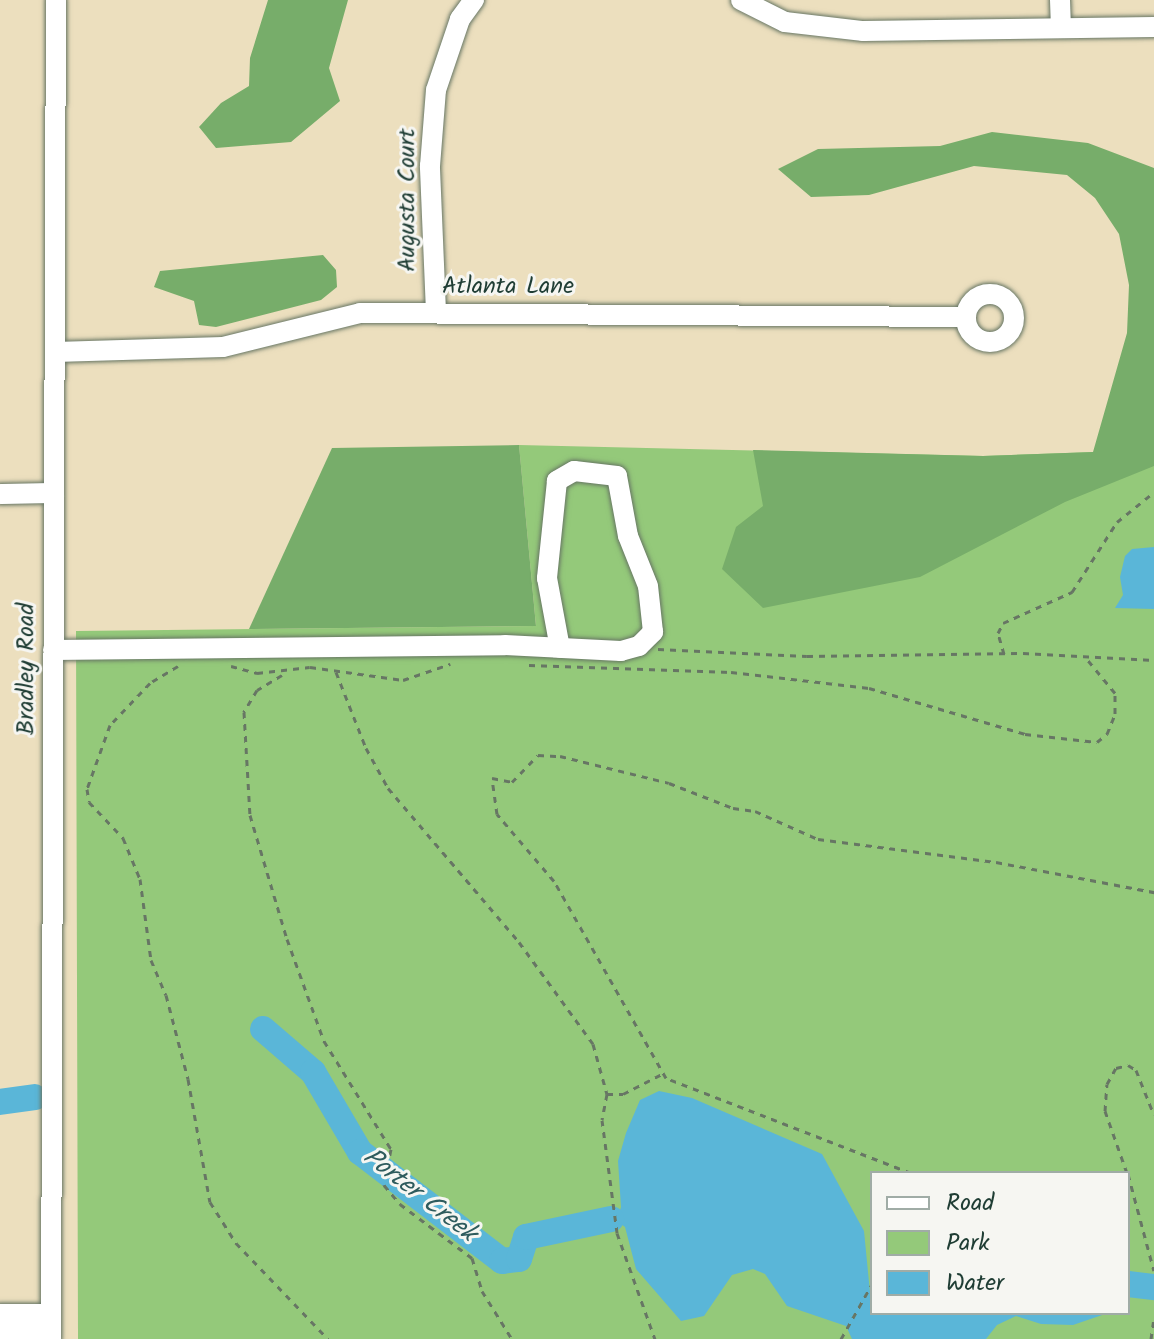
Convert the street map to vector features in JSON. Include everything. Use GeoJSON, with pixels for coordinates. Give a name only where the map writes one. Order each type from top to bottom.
{"type":"FeatureCollection","features":[{"type":"Feature","properties":{"kind":"street","name":"Bradley Road"},"geometry":{"type":"LineString","coordinates":[[51,1328],[56,0]]}},
{"type":"Feature","properties":{"kind":"street","name":"Augusta Court"},"geometry":{"type":"LineString","coordinates":[[436,312],[430,166],[436,90],[460,19],[474,0]]}},
{"type":"Feature","properties":{"kind":"street"},"geometry":{"type":"LineString","coordinates":[[741,0],[785,22],[863,31],[1154,27]]}},
{"type":"Feature","properties":{"kind":"street"},"geometry":{"type":"LineString","coordinates":[[1060,0],[1061,27]]}},
{"type":"Feature","properties":{"kind":"street","name":"Atlanta Lane"},"geometry":{"type":"LineString","coordinates":[[55,352],[223,347],[360,313],[965,317]]}},
{"type":"Feature","properties":{"kind":"street"},"geometry":{"type":"LineString","coordinates":[[53,650],[560,648],[621,651],[639,646],[653,632],[650,601],[628,536],[623,488],[617,476],[574,471],[557,481],[552,506],[547,578],[560,648]]}},
{"type":"Feature","properties":{"kind":"street"},"geometry":{"type":"LineString","coordinates":[[0,494],[54,493]]}},
{"type":"Feature","properties":{"kind":"street"},"geometry":{"type":"LineString","coordinates":[[0,1314],[51,1328]]}},
{"type":"Feature","properties":{"kind":"street"},"geometry":{"type":"LineString","coordinates":[[0,1330],[51,1328]]}},
{"type":"Feature","properties":{"kind":"path"},"geometry":{"type":"LineString","coordinates":[[1004,654],[998,633],[1003,623],[1072,592],[1117,522],[1154,492]]}},
{"type":"Feature","properties":{"kind":"path"},"geometry":{"type":"LineString","coordinates":[[639,646],[807,656],[1004,654],[1154,660]]}},
{"type":"Feature","properties":{"kind":"path"},"geometry":{"type":"LineString","coordinates":[[527,665],[731,672],[869,688],[1025,734],[1097,742],[1107,734],[1115,714],[1115,693],[1086,658]]}},
{"type":"Feature","properties":{"kind":"path"},"geometry":{"type":"LineString","coordinates":[[223,663],[257,673],[285,673],[310,667],[403,680],[463,662]]}},
{"type":"Feature","properties":{"kind":"path"},"geometry":{"type":"LineString","coordinates":[[186,663],[150,683],[110,725],[87,789],[89,802],[123,838],[140,879],[151,960],[166,995],[188,1079],[210,1202],[236,1243],[328,1339]]}},
{"type":"Feature","properties":{"kind":"path"},"geometry":{"type":"LineString","coordinates":[[336,672],[366,748],[388,788],[560,994],[593,1044],[607,1094],[602,1120],[617,1233],[655,1339]]}},
{"type":"Feature","properties":{"kind":"path"},"geometry":{"type":"LineString","coordinates":[[285,673],[245,702],[254,831],[324,1041],[391,1149],[391,1169],[383,1179],[400,1204],[472,1258],[482,1291],[512,1339]]}},
{"type":"Feature","properties":{"kind":"path"},"geometry":{"type":"LineString","coordinates":[[906,1171],[721,1103],[663,1074],[554,881],[497,814],[492,778],[518,779],[538,755],[669,783],[733,808],[755,811],[818,839],[996,862],[1154,892]]}},
{"type":"Feature","properties":{"kind":"path"},"geometry":{"type":"LineString","coordinates":[[1127,1171],[1105,1111],[1107,1084],[1116,1068],[1128,1065],[1136,1070],[1154,1115]]}},
{"type":"Feature","properties":{"kind":"path"},"geometry":{"type":"LineString","coordinates":[[607,1094],[623,1094],[663,1074]]}},
{"type":"Feature","properties":{"kind":"path"},"geometry":{"type":"LineString","coordinates":[[1130,1181],[1154,1271]]}},
{"type":"Feature","properties":{"kind":"path"},"geometry":{"type":"LineString","coordinates":[[842,1338],[870,1288]]}},
{"type":"Feature","properties":{"kind":"path"},"geometry":{"type":"LineString","coordinates":[[1151,1339],[1154,1318]]}},
{"type":"Feature","properties":{"kind":"green space"},"geometry":{"type":"Polygon","coordinates":[[[268,0],[348,0],[329,68],[340,101],[291,142],[216,148],[199,127],[221,103],[249,86],[250,58],[268,0]]]}},
{"type":"Feature","properties":{"kind":"green space"},"geometry":{"type":"Polygon","coordinates":[[[992,132],[1088,143],[1154,168],[1154,466],[1065,502],[920,577],[763,608],[722,569],[736,527],[763,506],[753,450],[983,456],[1093,452],[1127,333],[1129,285],[1119,234],[1095,198],[1067,175],[974,166],[869,195],[811,197],[778,169],[818,149],[940,146],[992,132]]]}},
{"type":"Feature","properties":{"kind":"green space"},"geometry":{"type":"Polygon","coordinates":[[[323,255],[336,270],[337,287],[321,300],[216,327],[199,325],[194,301],[154,287],[160,271],[323,255]]]}},
{"type":"Feature","properties":{"kind":"green space"},"geometry":{"type":"Polygon","coordinates":[[[519,445],[983,456],[1154,450],[1154,1339],[78,1339],[76,631],[536,626],[519,445]]]}},
{"type":"Feature","properties":{"kind":"green space"},"geometry":{"type":"Polygon","coordinates":[[[519,445],[536,626],[249,629],[332,448],[519,445]]]}},
{"type":"Feature","properties":{"kind":"water"},"geometry":{"type":"Polygon","coordinates":[[[1154,547],[1154,609],[1115,608],[1123,595],[1120,577],[1125,556],[1132,549],[1154,547]]]}},
{"type":"Feature","properties":{"kind":"water"},"geometry":{"type":"Polygon","coordinates":[[[659,1091],[692,1098],[822,1154],[864,1231],[870,1315],[1102,1315],[1073,1325],[1041,1324],[1016,1316],[997,1325],[986,1339],[852,1339],[846,1326],[787,1306],[765,1274],[753,1269],[732,1275],[704,1316],[681,1321],[636,1269],[625,1227],[617,1221],[621,1207],[618,1161],[640,1100],[659,1091]]]}},
{"type":"Feature","properties":{"kind":"waterway","name":"Porter Creek"},"geometry":{"type":"LineString","coordinates":[[263,1029],[313,1072],[360,1152],[502,1261],[519,1259],[526,1237],[611,1219]]}},
{"type":"Feature","properties":{"kind":"waterway","name":"Porter Creek"},"geometry":{"type":"LineString","coordinates":[[0,1102],[35,1097]]}},
{"type":"Feature","properties":{"kind":"waterway","name":"Porter Creek"},"geometry":{"type":"LineString","coordinates":[[1130,1284],[1154,1287]]}}]}
